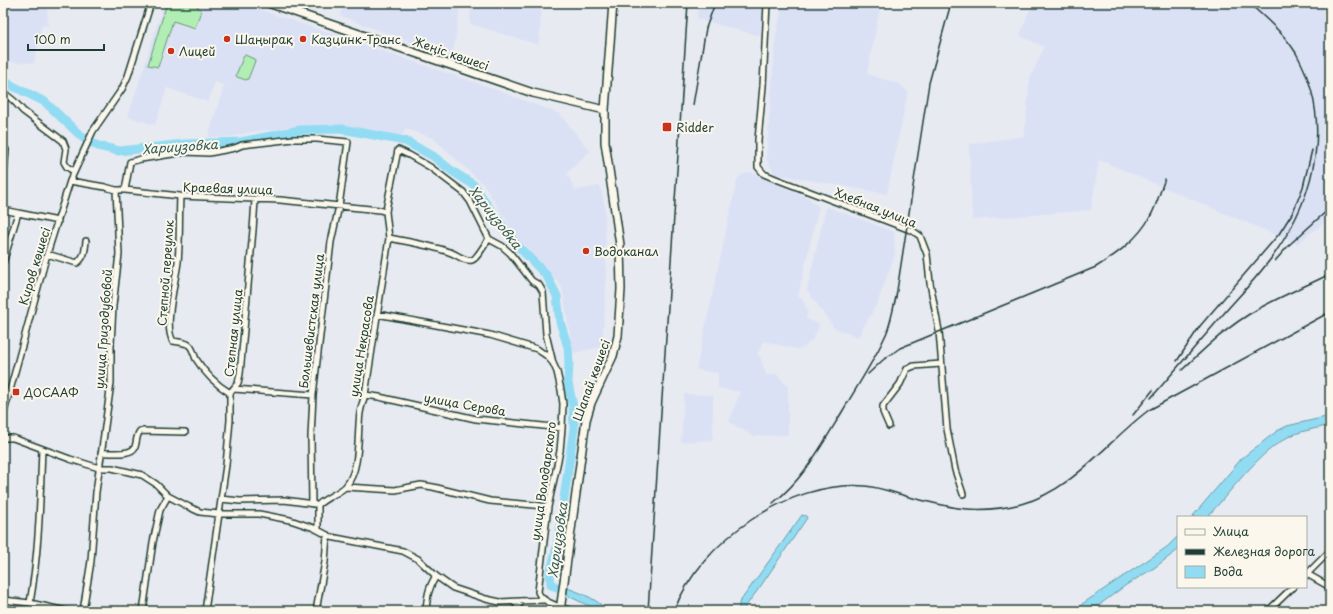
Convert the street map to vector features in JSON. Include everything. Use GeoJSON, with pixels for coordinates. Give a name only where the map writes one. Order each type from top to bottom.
{"type":"FeatureCollection","features":[{"type":"Feature","properties":{"kind":"street","name":"Киров көшесі"},"geometry":{"type":"LineString","coordinates":[[3,416],[47,254],[70,180],[93,131],[122,89],[128,76],[151,3]]}},
{"type":"Feature","properties":{"kind":"street","name":"Жеңіс көшесі"},"geometry":{"type":"LineString","coordinates":[[268,3],[284,6],[533,93],[605,110]]}},
{"type":"Feature","properties":{"kind":"street","name":"Шапай көшесі"},"geometry":{"type":"LineString","coordinates":[[560,609],[586,420],[598,388],[613,356],[618,336],[621,289],[620,245],[606,142],[605,110],[613,3]]}},
{"type":"Feature","properties":{"kind":"street","name":"Хлебная улица"},"geometry":{"type":"LineString","coordinates":[[767,3],[763,86],[758,140],[758,167],[764,174],[913,231],[920,236],[927,254],[930,283],[939,331],[947,429],[963,494]]}},
{"type":"Feature","properties":{"kind":"street"},"geometry":{"type":"LineString","coordinates":[[3,92],[24,111],[63,141],[66,149],[64,162],[74,171]]}},
{"type":"Feature","properties":{"kind":"street","name":"Большевистская улица"},"geometry":{"type":"LineString","coordinates":[[124,190],[130,162],[141,159],[185,152],[209,153],[242,145],[293,139],[317,139],[348,142],[339,206],[329,257],[313,394],[311,437],[312,504]]}},
{"type":"Feature","properties":{"kind":"street"},"geometry":{"type":"LineString","coordinates":[[3,146],[6,150],[3,184]]}},
{"type":"Feature","properties":{"kind":"street","name":"улица Некрасова"},"geometry":{"type":"LineString","coordinates":[[346,487],[352,476],[355,463],[360,413],[365,395],[389,238],[386,212],[398,150],[430,167],[463,192],[470,201],[489,239]]}},
{"type":"Feature","properties":{"kind":"street","name":"Краевая улица"},"geometry":{"type":"LineString","coordinates":[[70,180],[105,186],[116,190],[180,196],[280,200],[380,210],[386,212]]}},
{"type":"Feature","properties":{"kind":"street","name":"улица Гризодубовой"},"geometry":{"type":"LineString","coordinates":[[83,611],[91,561],[96,492],[111,383],[113,306],[119,254],[116,190]]}},
{"type":"Feature","properties":{"kind":"street","name":"Степной переулок"},"geometry":{"type":"LineString","coordinates":[[180,196],[178,262],[170,313],[171,338],[173,342],[187,343],[191,347],[201,367],[230,393]]}},
{"type":"Feature","properties":{"kind":"street","name":"Степная улица"},"geometry":{"type":"LineString","coordinates":[[205,611],[230,427],[230,393],[238,383],[240,374],[253,230],[254,200]]}},
{"type":"Feature","properties":{"kind":"street"},"geometry":{"type":"LineString","coordinates":[[3,210],[58,222]]}},
{"type":"Feature","properties":{"kind":"street"},"geometry":{"type":"LineString","coordinates":[[3,264],[18,213]]}},
{"type":"Feature","properties":{"kind":"street"},"geometry":{"type":"LineString","coordinates":[[389,238],[434,247],[451,252],[465,260],[470,261],[475,259],[489,239]]}},
{"type":"Feature","properties":{"kind":"street","name":"улица Володарского"},"geometry":{"type":"LineString","coordinates":[[489,239],[502,246],[510,253],[532,281],[539,285],[543,292],[546,334],[561,390],[563,404],[560,452],[548,507],[538,592],[539,596],[544,600]]}},
{"type":"Feature","properties":{"kind":"street"},"geometry":{"type":"LineString","coordinates":[[47,254],[77,263],[82,259],[85,253],[86,241]]}},
{"type":"Feature","properties":{"kind":"street"},"geometry":{"type":"LineString","coordinates":[[377,314],[490,335],[537,350],[547,356],[553,363]]}},
{"type":"Feature","properties":{"kind":"street"},"geometry":{"type":"LineString","coordinates":[[889,426],[883,412],[883,406],[900,384],[907,369],[914,366],[941,364]]}},
{"type":"Feature","properties":{"kind":"street"},"geometry":{"type":"LineString","coordinates":[[3,389],[9,391]]}},
{"type":"Feature","properties":{"kind":"street"},"geometry":{"type":"LineString","coordinates":[[234,389],[313,394]]}},
{"type":"Feature","properties":{"kind":"street","name":"улица Серова"},"geometry":{"type":"LineString","coordinates":[[365,395],[476,419],[562,428]]}},
{"type":"Feature","properties":{"kind":"street"},"geometry":{"type":"LineString","coordinates":[[101,453],[124,453],[132,451],[140,431],[185,432]]}},
{"type":"Feature","properties":{"kind":"street"},"geometry":{"type":"LineString","coordinates":[[3,438],[13,438],[99,468],[112,468],[142,475],[156,484],[168,496],[200,512],[219,514],[259,514],[290,520],[318,530],[326,535],[403,551],[418,559],[436,576],[453,588],[486,600],[500,602],[544,600],[560,609],[573,611]]}},
{"type":"Feature","properties":{"kind":"street"},"geometry":{"type":"LineString","coordinates":[[30,603],[36,570],[42,449]]}},
{"type":"Feature","properties":{"kind":"street"},"geometry":{"type":"LineString","coordinates":[[221,499],[240,501],[284,500],[318,505],[346,487],[395,490],[421,486],[432,487],[490,501],[548,507]]}},
{"type":"Feature","properties":{"kind":"street"},"geometry":{"type":"LineString","coordinates":[[143,611],[145,589],[157,523],[160,510],[168,496]]}},
{"type":"Feature","properties":{"kind":"street"},"geometry":{"type":"LineString","coordinates":[[318,505],[318,530]]}},
{"type":"Feature","properties":{"kind":"street"},"geometry":{"type":"LineString","coordinates":[[316,611],[325,562],[326,535]]}},
{"type":"Feature","properties":{"kind":"street"},"geometry":{"type":"LineString","coordinates":[[1307,574],[1330,551]]}},
{"type":"Feature","properties":{"kind":"street"},"geometry":{"type":"LineString","coordinates":[[426,611],[427,595],[436,576]]}},
{"type":"Feature","properties":{"kind":"street"},"geometry":{"type":"LineString","coordinates":[[1307,576],[1330,587]]}},
{"type":"Feature","properties":{"kind":"street"},"geometry":{"type":"LineString","coordinates":[[1268,611],[1292,588]]}},
{"type":"Feature","properties":{"kind":"street"},"geometry":{"type":"LineString","coordinates":[[3,600],[30,603],[36,608],[66,611]]}},
{"type":"Feature","properties":{"kind":"street"},"geometry":{"type":"LineString","coordinates":[[514,611],[522,602]]}},
{"type":"Feature","properties":{"kind":"shaded area"},"geometry":{"type":"Polygon","coordinates":[[[3,3],[47,3],[48,26],[42,25],[34,63],[6,62],[6,41],[3,41],[3,3]]]}},
{"type":"Feature","properties":{"kind":"shaded area"},"geometry":{"type":"Polygon","coordinates":[[[164,3],[241,3],[483,85],[560,114],[590,151],[567,173],[575,190],[600,186],[605,207],[606,289],[602,347],[573,353],[562,287],[516,236],[484,185],[433,138],[406,129],[401,136],[345,125],[257,131],[229,137],[208,137],[224,85],[215,82],[208,102],[167,88],[155,125],[128,117],[164,3]]]}},
{"type":"Feature","properties":{"kind":"shaded area"},"geometry":{"type":"Polygon","coordinates":[[[344,3],[458,3],[459,15],[453,54],[435,51],[340,16],[344,3]]]}},
{"type":"Feature","properties":{"kind":"shaded area"},"geometry":{"type":"Polygon","coordinates":[[[471,3],[542,3],[539,45],[470,24],[471,3]]]}},
{"type":"Feature","properties":{"kind":"shaded area"},"geometry":{"type":"Polygon","coordinates":[[[698,3],[763,3],[760,36],[697,19],[698,3]]]}},
{"type":"Feature","properties":{"kind":"shaded area"},"geometry":{"type":"Polygon","coordinates":[[[783,3],[881,3],[867,74],[900,84],[908,92],[887,194],[775,174],[766,159],[776,34],[783,3]]]}},
{"type":"Feature","properties":{"kind":"shaded area"},"geometry":{"type":"Polygon","coordinates":[[[1032,3],[1330,3],[1330,218],[1297,244],[1099,160],[1091,210],[972,220],[969,144],[1024,136],[1030,78],[1044,47],[1020,36],[1032,3]]]}},
{"type":"Feature","properties":{"kind":"shaded area"},"geometry":{"type":"Polygon","coordinates":[[[751,172],[811,199],[811,202],[819,206],[798,296],[803,300],[808,312],[806,319],[820,324],[813,339],[803,348],[796,349],[763,341],[757,355],[760,356],[766,375],[777,374],[788,387],[788,435],[753,436],[729,422],[740,392],[718,388],[718,373],[696,370],[737,180],[741,175],[751,172]]]}},
{"type":"Feature","properties":{"kind":"shaded area"},"geometry":{"type":"Polygon","coordinates":[[[826,206],[894,232],[895,255],[877,304],[858,337],[834,328],[807,290],[826,206]]]}},
{"type":"Feature","properties":{"kind":"shaded area"},"geometry":{"type":"Polygon","coordinates":[[[684,394],[713,395],[713,440],[681,442],[684,394]]]}},
{"type":"Feature","properties":{"kind":"green space"},"geometry":{"type":"Polygon","coordinates":[[[167,3],[195,3],[201,11],[195,28],[173,21],[158,67],[148,65],[167,3]]]}},
{"type":"Feature","properties":{"kind":"green space"},"geometry":{"type":"Polygon","coordinates":[[[244,55],[254,59],[255,61],[248,79],[246,80],[237,77],[236,75],[244,55]]]}},
{"type":"Feature","properties":{"kind":"water"},"geometry":{"type":"Polygon","coordinates":[[[1330,416],[1330,425],[1296,434],[1286,438],[1274,446],[1254,464],[1208,516],[1193,516],[1242,458],[1277,431],[1287,426],[1330,416]]]}},
{"type":"Feature","properties":{"kind":"water"},"geometry":{"type":"Polygon","coordinates":[[[802,515],[806,516],[807,518],[760,587],[742,611],[739,611],[739,603],[802,515]]]}},
{"type":"Feature","properties":{"kind":"water"},"geometry":{"type":"Polygon","coordinates":[[[1177,537],[1177,551],[1154,568],[1126,585],[1091,611],[1076,611],[1082,604],[1167,547],[1177,537]]]}},
{"type":"Feature","properties":{"kind":"water"},"geometry":{"type":"Polygon","coordinates":[[[553,583],[589,597],[602,605],[608,611],[596,611],[591,607],[552,588],[553,583]]]}},
{"type":"Feature","properties":{"kind":"waterway","name":"Хариузовка"},"geometry":{"type":"LineString","coordinates":[[3,81],[45,102],[82,137],[98,146],[119,151],[185,144],[241,142],[300,130],[342,129],[405,141],[433,156],[452,171],[474,185],[516,244],[547,276],[557,296],[560,322],[568,347],[568,383],[573,407],[574,428],[557,547],[550,574],[551,585],[563,589]]}},
{"type":"Feature","properties":{"kind":"railway"},"geometry":{"type":"LineString","coordinates":[[648,611],[688,3]]}},
{"type":"Feature","properties":{"kind":"railway"},"geometry":{"type":"LineString","coordinates":[[693,105],[706,28],[715,3]]}},
{"type":"Feature","properties":{"kind":"railway"},"geometry":{"type":"LineString","coordinates":[[773,503],[784,494],[812,461],[866,373],[887,332],[896,297],[929,83],[951,3]]}},
{"type":"Feature","properties":{"kind":"railway"},"geometry":{"type":"LineString","coordinates":[[1151,398],[1270,260],[1289,230],[1301,206],[1310,181],[1315,155],[1317,129],[1314,104],[1307,78],[1296,53],[1286,39],[1249,3]]}},
{"type":"Feature","properties":{"kind":"railway"},"geometry":{"type":"LineString","coordinates":[[1177,361],[1200,326],[1279,234],[1293,212],[1303,187],[1312,150]]}},
{"type":"Feature","properties":{"kind":"railway"},"geometry":{"type":"LineString","coordinates":[[868,374],[883,360],[900,348],[1096,267],[1104,262],[1133,239],[1145,225],[1155,208],[1165,179]]}},
{"type":"Feature","properties":{"kind":"railway"},"geometry":{"type":"LineString","coordinates":[[1275,261],[1289,245],[1330,208]]}},
{"type":"Feature","properties":{"kind":"railway"},"geometry":{"type":"LineString","coordinates":[[1182,370],[1218,337],[1247,315],[1330,274]]}},
{"type":"Feature","properties":{"kind":"railway"},"geometry":{"type":"LineString","coordinates":[[674,611],[687,585],[705,561],[726,539],[751,520],[778,504],[807,493],[836,487],[865,486],[964,509],[991,509],[1021,504],[1040,497],[1057,488],[1074,476],[1149,410],[1330,312]]}},
{"type":"Feature","properties":{"kind":"railway"},"geometry":{"type":"LineString","coordinates":[[1133,415],[1153,390]]}},
{"type":"Feature","properties":{"kind":"place","name":"Шаңырақ"},"geometry":{"type":"Point","coordinates":[227,39]}},
{"type":"Feature","properties":{"kind":"place","name":"Казцинк-Транс"},"geometry":{"type":"Point","coordinates":[303,39]}},
{"type":"Feature","properties":{"kind":"place","name":"Лицей"},"geometry":{"type":"Point","coordinates":[171,51]}},
{"type":"Feature","properties":{"kind":"place","name":"Ridder"},"geometry":{"type":"Point","coordinates":[667,127]}},
{"type":"Feature","properties":{"kind":"place","name":"Водоканал"},"geometry":{"type":"Point","coordinates":[586,251]}},
{"type":"Feature","properties":{"kind":"place","name":"ДОСААФ"},"geometry":{"type":"Point","coordinates":[16,392]}}]}
